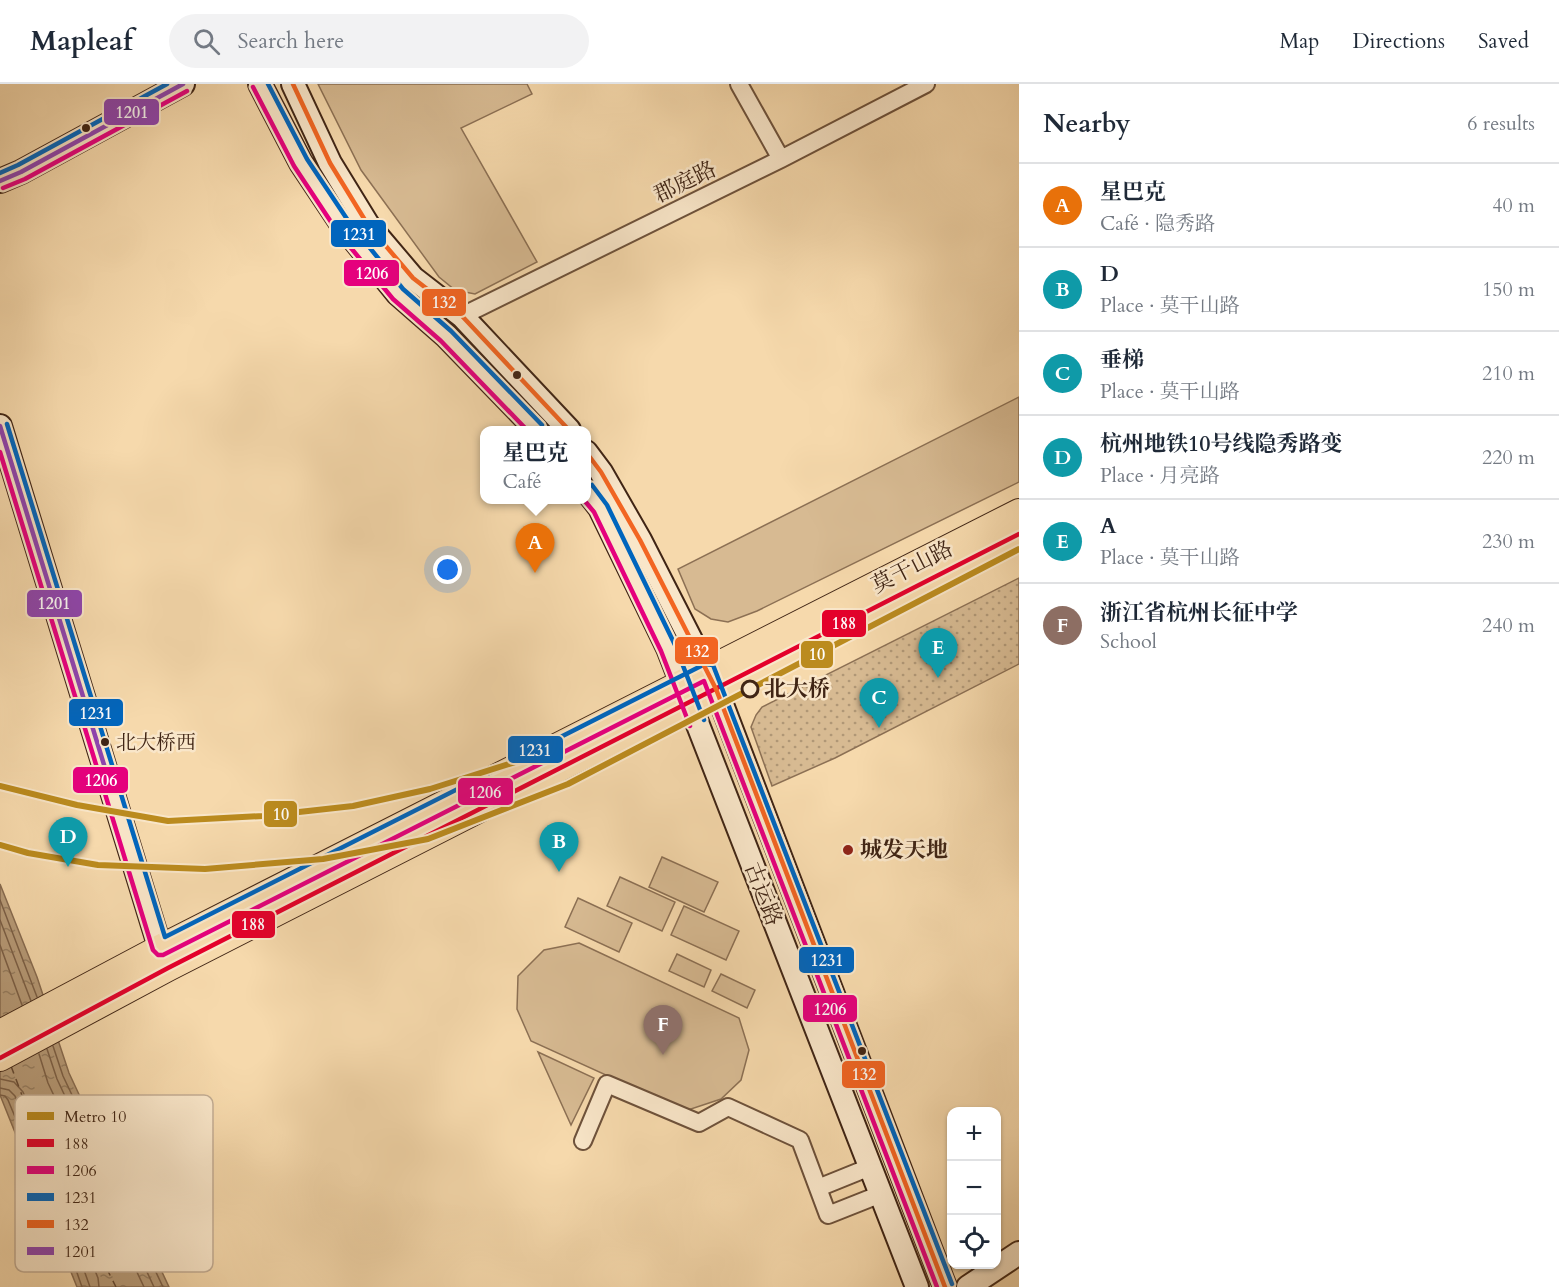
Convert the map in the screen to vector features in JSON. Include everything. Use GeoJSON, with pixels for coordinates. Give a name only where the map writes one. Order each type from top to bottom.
{"type":"FeatureCollection","features":[{"type":"Feature","properties":{"kind":"main road"},"geometry":{"type":"LineString","coordinates":[[0,181],[21,172],[183,84]]}},
{"type":"Feature","properties":{"kind":"main road"},"geometry":{"type":"LineString","coordinates":[[260,84],[301,163],[343,226],[398,294],[446,336],[533,426]]}},
{"type":"Feature","properties":{"kind":"main road"},"geometry":{"type":"LineString","coordinates":[[293,84],[330,163],[368,225],[413,278],[462,316],[565,426]]}},
{"type":"Feature","properties":{"kind":"main road"},"geometry":{"type":"LineString","coordinates":[[0,426],[160,948]]}},
{"type":"Feature","properties":{"kind":"main road","name":"古运路"},"geometry":{"type":"LineString","coordinates":[[591,459],[640,540],[712,680],[945,1287]]}},
{"type":"Feature","properties":{"kind":"main road","name":"古运路"},"geometry":{"type":"LineString","coordinates":[[591,496],[600,508],[668,648],[917,1287]]}},
{"type":"Feature","properties":{"kind":"main road","name":"莫干山路"},"geometry":{"type":"LineString","coordinates":[[712,680],[1019,513]]}},
{"type":"Feature","properties":{"kind":"main road","name":"莫干山路"},"geometry":{"type":"LineString","coordinates":[[103,990],[712,680],[1019,534]]}},
{"type":"Feature","properties":{"kind":"main road","name":"莫干山路"},"geometry":{"type":"LineString","coordinates":[[103,990],[160,948],[686,693]]}},
{"type":"Feature","properties":{"kind":"main road"},"geometry":{"type":"LineString","coordinates":[[0,1033],[103,990]]}},
{"type":"Feature","properties":{"kind":"main road"},"geometry":{"type":"LineString","coordinates":[[0,1058],[103,990]]}},
{"type":"Feature","properties":{"kind":"main road"},"geometry":{"type":"LineString","coordinates":[[968,1287],[1019,1253]]}},
{"type":"Feature","properties":{"kind":"street"},"geometry":{"type":"LineString","coordinates":[[739,84],[782,159]]}},
{"type":"Feature","properties":{"kind":"street","name":"郡庭路"},"geometry":{"type":"LineString","coordinates":[[462,316],[782,159],[926,84]]}},
{"type":"Feature","properties":{"kind":"street"},"geometry":{"type":"LineString","coordinates":[[583,1141],[607,1084],[699,1123],[728,1107],[800,1140],[828,1215],[882,1194]]}},
{"type":"Feature","properties":{"kind":"street"},"geometry":{"type":"LineString","coordinates":[[818,1188],[870,1167]]}},
{"type":"Feature","properties":{"kind":"shaded area"},"geometry":{"type":"Polygon","coordinates":[[[318,84],[527,84],[532,94],[461,128],[537,262],[475,294],[455,290],[439,277],[361,170],[318,84]]]}},
{"type":"Feature","properties":{"kind":"shaded area"},"geometry":{"type":"Polygon","coordinates":[[[1019,397],[1019,482],[757,611],[728,622],[711,619],[695,609],[678,569],[1019,397]]]}},
{"type":"Feature","properties":{"kind":"shaded area"},"geometry":{"type":"Polygon","coordinates":[[[1019,578],[1019,664],[835,758],[772,786],[751,727],[762,707],[1019,578]]]}},
{"type":"Feature","properties":{"kind":"shaded area"},"geometry":{"type":"Polygon","coordinates":[[[662,857],[718,882],[704,912],[649,887],[662,857]]]}},
{"type":"Feature","properties":{"kind":"shaded area"},"geometry":{"type":"Polygon","coordinates":[[[620,877],[675,902],[662,931],[607,906],[620,877]]]}},
{"type":"Feature","properties":{"kind":"shaded area"},"geometry":{"type":"Polygon","coordinates":[[[578,898],[632,923],[619,952],[565,927],[578,898]]]}},
{"type":"Feature","properties":{"kind":"shaded area"},"geometry":{"type":"Polygon","coordinates":[[[684,906],[739,931],[726,960],[671,935],[684,906]]]}},
{"type":"Feature","properties":{"kind":"shaded area"},"geometry":{"type":"Polygon","coordinates":[[[579,943],[739,1018],[749,1050],[741,1080],[721,1099],[685,1111],[531,1041],[517,1009],[518,976],[544,950],[579,943]]]}},
{"type":"Feature","properties":{"kind":"shaded area"},"geometry":{"type":"Polygon","coordinates":[[[677,954],[711,970],[704,987],[669,971],[677,954]]]}},
{"type":"Feature","properties":{"kind":"shaded area"},"geometry":{"type":"Polygon","coordinates":[[[721,974],[755,990],[747,1008],[712,991],[721,974]]]}},
{"type":"Feature","properties":{"kind":"shaded area"},"geometry":{"type":"Polygon","coordinates":[[[538,1052],[594,1078],[571,1125],[538,1052]]]}},
{"type":"Feature","properties":{"kind":"water"},"geometry":{"type":"Polygon","coordinates":[[[0,884],[37,977],[69,1073],[79,1095],[15,1095],[15,1132],[0,1095],[0,884]]]}},
{"type":"Feature","properties":{"kind":"water"},"geometry":{"type":"Polygon","coordinates":[[[71,1272],[162,1272],[169,1287],[77,1287],[71,1272]]]}},
{"type":"Feature","properties":{"kind":"ferry route"},"geometry":{"type":"LineString","coordinates":[[11,1066],[22,1095]]}},
{"type":"Feature","properties":{"kind":"ferry route"},"geometry":{"type":"LineString","coordinates":[[108,1272],[116,1287]]}},
{"type":"Feature","properties":{"kind":"metro line","name":"10"},"geometry":{"type":"LineString","coordinates":[[0,845],[28,853],[98,865],[205,869],[323,859],[428,839],[568,784],[1019,549]]}},
{"type":"Feature","properties":{"kind":"metro line","name":"10"},"geometry":{"type":"LineString","coordinates":[[0,786],[77,805],[168,821],[263,816],[353,806],[430,789],[531,757],[555,745]]}},
{"type":"Feature","properties":{"kind":"transit line","name":"1231"},"geometry":{"type":"LineString","coordinates":[[0,173],[167,84]]}},
{"type":"Feature","properties":{"kind":"transit line","name":"1201"},"geometry":{"type":"LineString","coordinates":[[0,181],[21,172],[183,84]]}},
{"type":"Feature","properties":{"kind":"transit line","name":"1231"},"geometry":{"type":"LineString","coordinates":[[268,84],[307,159],[349,222],[403,289],[451,331],[542,425]]}},
{"type":"Feature","properties":{"kind":"transit line","name":"132"},"geometry":{"type":"LineString","coordinates":[[293,84],[330,163],[368,225],[413,278],[462,316],[565,426]]}},
{"type":"Feature","properties":{"kind":"transit line","name":"1206"},"geometry":{"type":"LineString","coordinates":[[253,87],[294,166],[337,231],[393,299],[441,341],[523,426]]}},
{"type":"Feature","properties":{"kind":"transit line","name":"1206"},"geometry":{"type":"LineString","coordinates":[[3,188],[25,179],[187,91]]}},
{"type":"Feature","properties":{"kind":"transit line","name":"1231"},"geometry":{"type":"LineString","coordinates":[[7,424],[165,937],[705,664],[713,665],[952,1284]]}},
{"type":"Feature","properties":{"kind":"transit line","name":"1201"},"geometry":{"type":"LineString","coordinates":[[0,426],[109,781]]}},
{"type":"Feature","properties":{"kind":"transit line","name":"1206"},"geometry":{"type":"LineString","coordinates":[[0,452],[153,950],[158,955],[163,955],[704,681],[937,1287]]}},
{"type":"Feature","properties":{"kind":"transit line","name":"132"},"geometry":{"type":"LineString","coordinates":[[591,459],[640,540],[716,689],[945,1287]]}},
{"type":"Feature","properties":{"kind":"transit line","name":"1231"},"geometry":{"type":"LineString","coordinates":[[592,485],[607,505],[675,645],[704,720]]}},
{"type":"Feature","properties":{"kind":"transit line","name":"1206"},"geometry":{"type":"LineString","coordinates":[[587,504],[594,512],[661,651],[690,726]]}},
{"type":"Feature","properties":{"kind":"transit line","name":"188"},"geometry":{"type":"LineString","coordinates":[[0,1058],[168,968],[1019,534]]}},
{"type":"Feature","properties":{"kind":"place","name":"星巴克"},"geometry":{"type":"Point","coordinates":[535,573]}},
{"type":"Feature","properties":{"kind":"place","name":"A"},"geometry":{"type":"Point","coordinates":[938,678]}},
{"type":"Feature","properties":{"kind":"place","name":"北大桥"},"geometry":{"type":"Point","coordinates":[750,689]}},
{"type":"Feature","properties":{"kind":"place","name":"垂梯"},"geometry":{"type":"Point","coordinates":[879,728]}},
{"type":"Feature","properties":{"kind":"place","name":"北大桥西"},"geometry":{"type":"Point","coordinates":[105,742]}},
{"type":"Feature","properties":{"kind":"place","name":"城发天地"},"geometry":{"type":"Point","coordinates":[848,850]}},
{"type":"Feature","properties":{"kind":"place","name":"杭州地铁10号线隐秀路变"},"geometry":{"type":"Point","coordinates":[68,867]}},
{"type":"Feature","properties":{"kind":"place","name":"D"},"geometry":{"type":"Point","coordinates":[559,872]}},
{"type":"Feature","properties":{"kind":"place","name":"浙江省杭州长征中学"},"geometry":{"type":"Point","coordinates":[663,1055]}}]}
